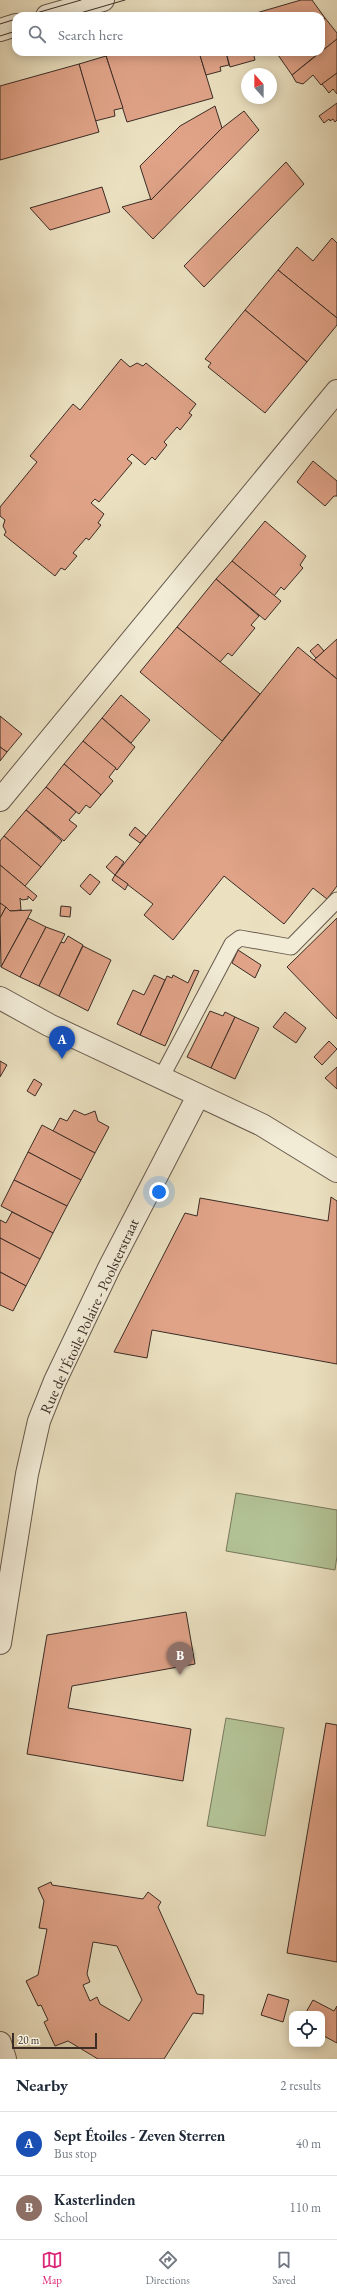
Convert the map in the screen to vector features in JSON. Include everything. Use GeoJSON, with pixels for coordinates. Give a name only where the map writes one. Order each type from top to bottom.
{"type":"FeatureCollection","features":[{"type":"Feature","properties":{"kind":"street"},"geometry":{"type":"LineString","coordinates":[[62,12],[103,0]]}},
{"type":"Feature","properties":{"kind":"street"},"geometry":{"type":"LineString","coordinates":[[0,30],[12,26]]}},
{"type":"Feature","properties":{"kind":"street"},"geometry":{"type":"LineString","coordinates":[[0,800],[337,391]]}},
{"type":"Feature","properties":{"kind":"street"},"geometry":{"type":"LineString","coordinates":[[0,998],[49,1025],[262,1125],[337,1171]]}},
{"type":"Feature","properties":{"kind":"street","name":"Rue de l'Étoile Polaire - Poolsterstraat"},"geometry":{"type":"LineString","coordinates":[[0,1643],[28,1474],[39,1421],[55,1381],[109,1268],[198,1096]]}},
{"type":"Feature","properties":{"kind":"street"},"geometry":{"type":"LineString","coordinates":[[0,2043],[5,2059]]}},
{"type":"Feature","properties":{"kind":"lane"},"geometry":{"type":"LineString","coordinates":[[161,1078],[232,944],[240,938],[291,947],[337,900]]}},
{"type":"Feature","properties":{"kind":"green space"},"geometry":{"type":"Polygon","coordinates":[[[236,1493],[337,1510],[337,1556],[335,1570],[226,1551],[236,1493]]]}},
{"type":"Feature","properties":{"kind":"green space"},"geometry":{"type":"Polygon","coordinates":[[[226,1718],[284,1728],[265,1836],[207,1826],[226,1718]]]}},
{"type":"Feature","properties":{"kind":"building"},"geometry":{"type":"Polygon","coordinates":[[[301,0],[312,0],[321,12],[260,12],[301,0]]]}},
{"type":"Feature","properties":{"kind":"building"},"geometry":{"type":"Polygon","coordinates":[[[325,18],[337,33],[337,39],[325,49],[325,18]]]}},
{"type":"Feature","properties":{"kind":"building"},"geometry":{"type":"Polygon","coordinates":[[[337,39],[337,73],[321,85],[313,75],[303,84],[296,82],[292,75],[316,56],[325,56],[325,49],[337,39]]]}},
{"type":"Feature","properties":{"kind":"building"},"geometry":{"type":"Polygon","coordinates":[[[106,56],[200,56],[213,98],[127,122],[106,56]]]}},
{"type":"Feature","properties":{"kind":"building"},"geometry":{"type":"Polygon","coordinates":[[[106,56],[123,108],[114,110],[115,116],[95,121],[79,64],[106,56]]]}},
{"type":"Feature","properties":{"kind":"building"},"geometry":{"type":"Polygon","coordinates":[[[200,56],[227,56],[229,65],[220,67],[221,71],[206,75],[200,56]]]}},
{"type":"Feature","properties":{"kind":"building"},"geometry":{"type":"Polygon","coordinates":[[[227,56],[254,56],[255,60],[230,67],[227,56]]]}},
{"type":"Feature","properties":{"kind":"building"},"geometry":{"type":"Polygon","coordinates":[[[279,56],[315,56],[292,75],[279,56]]]}},
{"type":"Feature","properties":{"kind":"building"},"geometry":{"type":"Polygon","coordinates":[[[79,64],[99,132],[0,160],[0,86],[79,64]]]}},
{"type":"Feature","properties":{"kind":"building"},"geometry":{"type":"Polygon","coordinates":[[[337,73],[337,94],[333,89],[329,93],[322,84],[337,73]]]}},
{"type":"Feature","properties":{"kind":"building"},"geometry":{"type":"Polygon","coordinates":[[[337,103],[337,120],[335,122],[333,119],[330,121],[329,119],[324,123],[319,116],[337,103]]]}},
{"type":"Feature","properties":{"kind":"building"},"geometry":{"type":"Polygon","coordinates":[[[215,106],[222,128],[151,200],[140,166],[180,126],[215,106]]]}},
{"type":"Feature","properties":{"kind":"building"},"geometry":{"type":"Polygon","coordinates":[[[244,111],[259,130],[153,239],[122,207],[150,199],[151,200],[222,128],[244,111]]]}},
{"type":"Feature","properties":{"kind":"building"},"geometry":{"type":"Polygon","coordinates":[[[286,162],[304,184],[204,287],[184,266],[286,162]]]}},
{"type":"Feature","properties":{"kind":"building"},"geometry":{"type":"Polygon","coordinates":[[[102,187],[110,212],[50,230],[30,208],[102,187]]]}},
{"type":"Feature","properties":{"kind":"building"},"geometry":{"type":"Polygon","coordinates":[[[332,238],[337,243],[337,318],[278,270],[297,247],[313,261],[332,238]]]}},
{"type":"Feature","properties":{"kind":"building"},"geometry":{"type":"Polygon","coordinates":[[[278,270],[337,318],[337,325],[307,362],[245,310],[278,270]]]}},
{"type":"Feature","properties":{"kind":"building"},"geometry":{"type":"Polygon","coordinates":[[[245,310],[307,362],[265,413],[208,367],[211,363],[205,359],[245,310]]]}},
{"type":"Feature","properties":{"kind":"building"},"geometry":{"type":"Polygon","coordinates":[[[121,359],[130,367],[137,363],[143,366],[146,363],[196,404],[189,413],[192,415],[180,430],[177,427],[164,442],[167,445],[155,460],[152,457],[145,465],[132,454],[127,459],[132,463],[99,502],[95,499],[91,503],[104,514],[98,523],[101,525],[89,540],[86,538],[73,553],[77,556],[65,570],[61,568],[55,576],[4,535],[6,532],[3,526],[5,520],[0,516],[0,507],[37,462],[30,456],[73,404],[80,410],[121,359]]]}},
{"type":"Feature","properties":{"kind":"building"},"geometry":{"type":"Polygon","coordinates":[[[313,461],[337,481],[337,496],[334,496],[325,506],[297,482],[313,461]]]}},
{"type":"Feature","properties":{"kind":"building"},"geometry":{"type":"Polygon","coordinates":[[[265,521],[306,556],[300,565],[303,568],[284,590],[281,587],[274,596],[232,561],[265,521]]]}},
{"type":"Feature","properties":{"kind":"building"},"geometry":{"type":"Polygon","coordinates":[[[232,561],[281,601],[265,620],[216,579],[232,561]]]}},
{"type":"Feature","properties":{"kind":"building"},"geometry":{"type":"Polygon","coordinates":[[[216,579],[259,616],[251,625],[255,628],[232,656],[228,653],[220,662],[177,627],[216,579]]]}},
{"type":"Feature","properties":{"kind":"building"},"geometry":{"type":"Polygon","coordinates":[[[177,627],[260,694],[222,741],[140,672],[177,627]]]}},
{"type":"Feature","properties":{"kind":"building"},"geometry":{"type":"Polygon","coordinates":[[[337,639],[337,679],[314,660],[337,639]]]}},
{"type":"Feature","properties":{"kind":"building"},"geometry":{"type":"Polygon","coordinates":[[[318,644],[324,651],[316,658],[310,651],[318,644]]]}},
{"type":"Feature","properties":{"kind":"building"},"geometry":{"type":"Polygon","coordinates":[[[298,647],[337,679],[337,886],[327,899],[313,888],[284,924],[224,876],[173,940],[144,915],[153,904],[115,875],[298,647]]]}},
{"type":"Feature","properties":{"kind":"building"},"geometry":{"type":"Polygon","coordinates":[[[121,695],[150,720],[131,743],[102,718],[121,695]]]}},
{"type":"Feature","properties":{"kind":"building"},"geometry":{"type":"Polygon","coordinates":[[[0,716],[22,734],[7,752],[0,747],[0,716]]]}},
{"type":"Feature","properties":{"kind":"building"},"geometry":{"type":"Polygon","coordinates":[[[102,718],[135,747],[117,770],[83,741],[102,718]]]}},
{"type":"Feature","properties":{"kind":"building"},"geometry":{"type":"Polygon","coordinates":[[[83,741],[116,768],[109,777],[113,781],[101,795],[64,764],[83,741]]]}},
{"type":"Feature","properties":{"kind":"building"},"geometry":{"type":"Polygon","coordinates":[[[0,747],[7,752],[0,761],[0,747]]]}},
{"type":"Feature","properties":{"kind":"building"},"geometry":{"type":"Polygon","coordinates":[[[64,764],[101,795],[90,808],[86,805],[79,814],[46,787],[64,764]]]}},
{"type":"Feature","properties":{"kind":"building"},"geometry":{"type":"Polygon","coordinates":[[[46,787],[76,812],[69,820],[77,826],[64,841],[26,810],[46,787]]]}},
{"type":"Feature","properties":{"kind":"building"},"geometry":{"type":"Polygon","coordinates":[[[26,810],[62,841],[41,867],[4,836],[26,810]]]}},
{"type":"Feature","properties":{"kind":"building"},"geometry":{"type":"Polygon","coordinates":[[[135,827],[146,836],[140,843],[129,835],[135,827]]]}},
{"type":"Feature","properties":{"kind":"building"},"geometry":{"type":"Polygon","coordinates":[[[4,836],[41,867],[25,886],[0,865],[0,841],[4,836]]]}},
{"type":"Feature","properties":{"kind":"building"},"geometry":{"type":"Polygon","coordinates":[[[116,856],[124,862],[115,875],[106,867],[116,856]]]}},
{"type":"Feature","properties":{"kind":"building"},"geometry":{"type":"Polygon","coordinates":[[[0,865],[37,896],[33,901],[28,896],[28,899],[22,900],[20,898],[21,910],[10,911],[0,903],[0,865]]]}},
{"type":"Feature","properties":{"kind":"building"},"geometry":{"type":"Polygon","coordinates":[[[90,874],[100,882],[90,895],[80,886],[90,874]]]}},
{"type":"Feature","properties":{"kind":"building"},"geometry":{"type":"Polygon","coordinates":[[[115,875],[128,884],[125,890],[112,880],[115,875]]]}},
{"type":"Feature","properties":{"kind":"building"},"geometry":{"type":"Polygon","coordinates":[[[0,903],[6,907],[0,918],[0,903]]]}},
{"type":"Feature","properties":{"kind":"building"},"geometry":{"type":"Polygon","coordinates":[[[61,906],[71,907],[70,917],[60,916],[61,906]]]}},
{"type":"Feature","properties":{"kind":"building"},"geometry":{"type":"Polygon","coordinates":[[[6,907],[10,911],[32,910],[1,967],[0,918],[6,907]]]}},
{"type":"Feature","properties":{"kind":"building"},"geometry":{"type":"Polygon","coordinates":[[[28,918],[46,927],[20,977],[1,967],[28,918]]]}},
{"type":"Feature","properties":{"kind":"building"},"geometry":{"type":"Polygon","coordinates":[[[337,918],[337,1019],[287,967],[337,918]]]}},
{"type":"Feature","properties":{"kind":"building"},"geometry":{"type":"Polygon","coordinates":[[[46,927],[65,934],[39,986],[20,977],[46,927]]]}},
{"type":"Feature","properties":{"kind":"building"},"geometry":{"type":"Polygon","coordinates":[[[68,936],[83,945],[59,996],[39,986],[61,942],[64,943],[68,936]]]}},
{"type":"Feature","properties":{"kind":"building"},"geometry":{"type":"Polygon","coordinates":[[[83,946],[111,960],[88,1011],[59,996],[83,946]]]}},
{"type":"Feature","properties":{"kind":"building"},"geometry":{"type":"Polygon","coordinates":[[[238,950],[261,965],[255,978],[232,963],[238,950]]]}},
{"type":"Feature","properties":{"kind":"building"},"geometry":{"type":"Polygon","coordinates":[[[194,970],[199,971],[165,1046],[140,1035],[167,976],[172,978],[173,975],[188,983],[194,970]]]}},
{"type":"Feature","properties":{"kind":"building"},"geometry":{"type":"Polygon","coordinates":[[[154,975],[165,980],[140,1035],[117,1024],[133,990],[144,995],[154,975]]]}},
{"type":"Feature","properties":{"kind":"building"},"geometry":{"type":"Polygon","coordinates":[[[210,1011],[223,1016],[225,1012],[235,1017],[211,1068],[187,1057],[210,1011]]]}},
{"type":"Feature","properties":{"kind":"building"},"geometry":{"type":"Polygon","coordinates":[[[285,1012],[306,1028],[296,1043],[273,1027],[285,1012]]]}},
{"type":"Feature","properties":{"kind":"building"},"geometry":{"type":"Polygon","coordinates":[[[235,1017],[259,1028],[235,1079],[211,1068],[235,1017]]]}},
{"type":"Feature","properties":{"kind":"building"},"geometry":{"type":"Polygon","coordinates":[[[329,1041],[337,1049],[322,1065],[314,1057],[329,1041]]]}},
{"type":"Feature","properties":{"kind":"building"},"geometry":{"type":"Polygon","coordinates":[[[0,1061],[7,1065],[0,1077],[0,1061]]]}},
{"type":"Feature","properties":{"kind":"building"},"geometry":{"type":"Polygon","coordinates":[[[337,1067],[337,1089],[325,1078],[337,1067]]]}},
{"type":"Feature","properties":{"kind":"building"},"geometry":{"type":"Polygon","coordinates":[[[34,1079],[42,1084],[35,1096],[27,1091],[34,1079]]]}},
{"type":"Feature","properties":{"kind":"building"},"geometry":{"type":"Polygon","coordinates":[[[74,1110],[85,1115],[95,1111],[98,1121],[109,1127],[95,1153],[53,1131],[60,1118],[67,1121],[74,1110]]]}},
{"type":"Feature","properties":{"kind":"building"},"geometry":{"type":"Polygon","coordinates":[[[42,1125],[95,1153],[81,1180],[28,1152],[42,1125]]]}},
{"type":"Feature","properties":{"kind":"building"},"geometry":{"type":"Polygon","coordinates":[[[28,1152],[81,1180],[67,1206],[14,1180],[28,1152]]]}},
{"type":"Feature","properties":{"kind":"building"},"geometry":{"type":"Polygon","coordinates":[[[14,1180],[67,1206],[53,1233],[1,1206],[14,1180]]]}},
{"type":"Feature","properties":{"kind":"building"},"geometry":{"type":"Polygon","coordinates":[[[331,1197],[337,1201],[337,1364],[152,1330],[147,1358],[114,1352],[185,1213],[197,1216],[200,1198],[328,1221],[331,1197]]]}},
{"type":"Feature","properties":{"kind":"building"},"geometry":{"type":"Polygon","coordinates":[[[12,1212],[53,1233],[40,1259],[0,1238],[0,1220],[6,1223],[12,1212]]]}},
{"type":"Feature","properties":{"kind":"building"},"geometry":{"type":"Polygon","coordinates":[[[0,1238],[40,1259],[26,1286],[0,1272],[0,1238]]]}},
{"type":"Feature","properties":{"kind":"building"},"geometry":{"type":"Polygon","coordinates":[[[0,1272],[26,1286],[13,1311],[0,1305],[0,1272]]]}},
{"type":"Feature","properties":{"kind":"building"},"geometry":{"type":"Polygon","coordinates":[[[186,1612],[195,1664],[72,1686],[68,1708],[191,1729],[183,1781],[27,1754],[47,1635],[186,1612]]]}},
{"type":"Feature","properties":{"kind":"building"},"geometry":{"type":"Polygon","coordinates":[[[326,1723],[337,1725],[337,1962],[287,1953],[326,1723]]]}},
{"type":"Feature","properties":{"kind":"building"},"geometry":{"type":"Polygon","coordinates":[[[51,1882],[52,1885],[143,1899],[148,1892],[161,1902],[158,1907],[197,1994],[204,1995],[203,2014],[193,2013],[164,2059],[98,2059],[68,2041],[55,2046],[44,2022],[48,2020],[41,2005],[38,2006],[26,1981],[38,1975],[47,1929],[39,1928],[44,1901],[38,1888],[51,1882]],[[93,1942],[87,1974],[90,1982],[83,1985],[90,2001],[97,1997],[100,2004],[129,2021],[142,2000],[117,1946],[93,1942]]]}},
{"type":"Feature","properties":{"kind":"building"},"geometry":{"type":"Polygon","coordinates":[[[268,1994],[289,2000],[283,2022],[261,2015],[268,1994]]]}},
{"type":"Feature","properties":{"kind":"building"},"geometry":{"type":"Polygon","coordinates":[[[313,2000],[334,2011],[337,2006],[337,2043],[325,2037],[325,2011],[307,2011],[313,2000]]]}},
{"type":"Feature","properties":{"kind":"tram line"},"geometry":{"type":"LineString","coordinates":[[40,12],[81,0]]}},
{"type":"Feature","properties":{"kind":"tram line"},"geometry":{"type":"LineString","coordinates":[[84,12],[125,0]]}},
{"type":"Feature","properties":{"kind":"tram line"},"geometry":{"type":"LineString","coordinates":[[0,24],[12,20]]}},
{"type":"Feature","properties":{"kind":"tram line"},"geometry":{"type":"LineString","coordinates":[[0,36],[12,32]]}},
{"type":"Feature","properties":{"kind":"place","name":"Sept Étoiles - Zeven Sterren"},"geometry":{"type":"Point","coordinates":[62,1059]}},
{"type":"Feature","properties":{"kind":"place","name":"Kasterlinden"},"geometry":{"type":"Point","coordinates":[180,1675]}}]}
